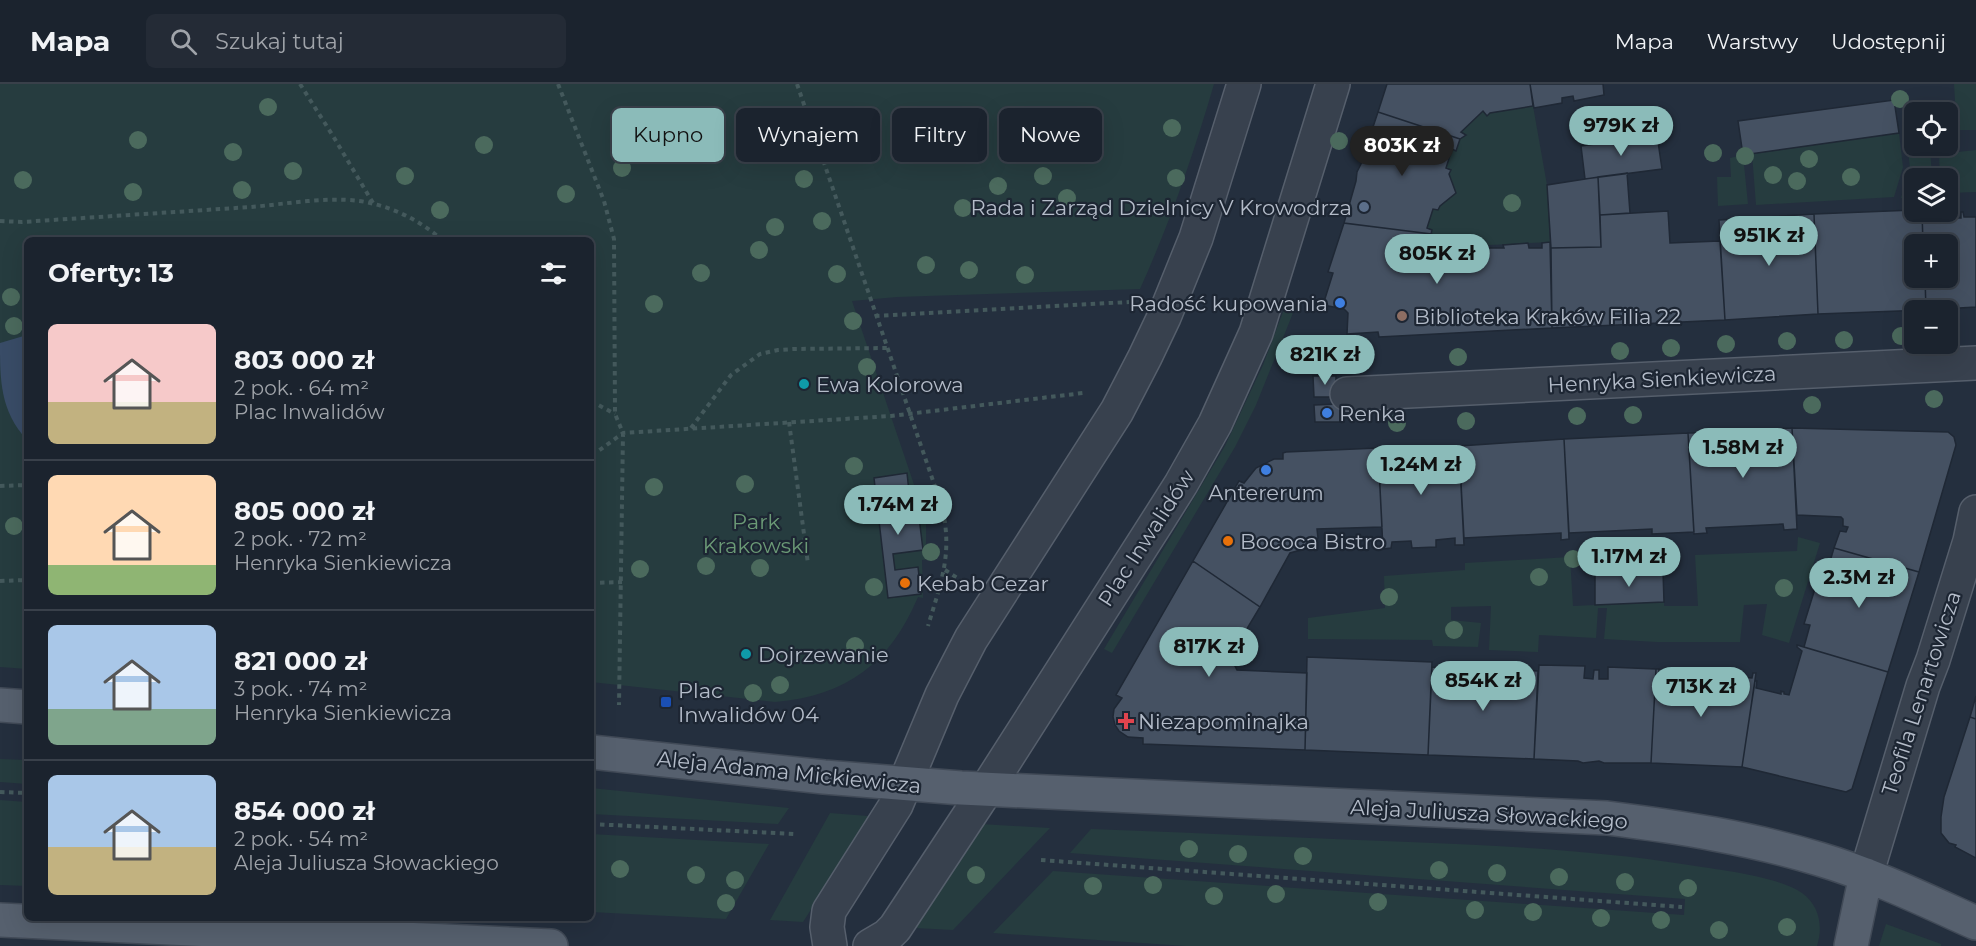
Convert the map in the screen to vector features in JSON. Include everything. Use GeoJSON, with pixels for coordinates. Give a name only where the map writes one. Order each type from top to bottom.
{"type":"FeatureCollection","features":[{"type":"Feature","properties":{"kind":"main road"},"geometry":{"type":"LineString","coordinates":[[0,705],[24,707]]}},
{"type":"Feature","properties":{"kind":"main road","name":"Aleja Adama Mickiewicza"},"geometry":{"type":"LineString","coordinates":[[594,752],[813,776],[986,789]]}},
{"type":"Feature","properties":{"kind":"main road","name":"Aleja Juliusza Słowackiego"},"geometry":{"type":"LineString","coordinates":[[986,789],[1607,818],[1685,828],[1744,839],[1821,859],[1866,875],[1976,923]]}},
{"type":"Feature","properties":{"kind":"main road"},"geometry":{"type":"LineString","coordinates":[[1851,946],[1866,875]]}},
{"type":"Feature","properties":{"kind":"main road"},"geometry":{"type":"LineString","coordinates":[[0,920],[551,946]]}},
{"type":"Feature","properties":{"kind":"street"},"geometry":{"type":"LineString","coordinates":[[830,946],[827,927],[829,911],[891,816],[942,695],[971,639],[1117,411],[1145,357],[1196,238],[1244,84]]}},
{"type":"Feature","properties":{"kind":"street","name":"Plac Inwalidów"},"geometry":{"type":"LineString","coordinates":[[870,946],[887,936],[895,928],[986,789],[1181,484],[1230,393],[1267,301],[1333,84]]}},
{"type":"Feature","properties":{"kind":"street","name":"Henryka Sienkiewicza"},"geometry":{"type":"LineString","coordinates":[[1347,394],[1976,363]]}},
{"type":"Feature","properties":{"kind":"street","name":"Teofila Lenartowicza"},"geometry":{"type":"LineString","coordinates":[[1866,875],[1919,696],[1933,660],[1970,541],[1976,512]]}},
{"type":"Feature","properties":{"kind":"path"},"geometry":{"type":"LineString","coordinates":[[300,84],[373,203]]}},
{"type":"Feature","properties":{"kind":"path"},"geometry":{"type":"LineString","coordinates":[[558,84],[604,201],[615,239],[615,414],[623,433],[620,705]]}},
{"type":"Feature","properties":{"kind":"path"},"geometry":{"type":"LineString","coordinates":[[797,84],[942,507],[947,545],[945,570],[928,626]]}},
{"type":"Feature","properties":{"kind":"path"},"geometry":{"type":"LineString","coordinates":[[0,221],[22,222],[337,201],[373,203],[413,220],[438,237]]}},
{"type":"Feature","properties":{"kind":"path"},"geometry":{"type":"LineString","coordinates":[[875,316],[1130,302]]}},
{"type":"Feature","properties":{"kind":"path"},"geometry":{"type":"LineString","coordinates":[[691,428],[731,375],[760,354],[794,349],[887,348]]}},
{"type":"Feature","properties":{"kind":"path"},"geometry":{"type":"LineString","coordinates":[[594,452],[623,433],[910,413],[1089,392]]}},
{"type":"Feature","properties":{"kind":"path"},"geometry":{"type":"LineString","coordinates":[[594,403],[615,414]]}},
{"type":"Feature","properties":{"kind":"path"},"geometry":{"type":"LineString","coordinates":[[789,422],[808,564]]}},
{"type":"Feature","properties":{"kind":"path"},"geometry":{"type":"LineString","coordinates":[[0,486],[24,485]]}},
{"type":"Feature","properties":{"kind":"path"},"geometry":{"type":"LineString","coordinates":[[945,570],[964,582]]}},
{"type":"Feature","properties":{"kind":"path"},"geometry":{"type":"LineString","coordinates":[[0,581],[24,580]]}},
{"type":"Feature","properties":{"kind":"path"},"geometry":{"type":"LineString","coordinates":[[594,583],[622,582]]}},
{"type":"Feature","properties":{"kind":"path"},"geometry":{"type":"LineString","coordinates":[[0,792],[24,793]]}},
{"type":"Feature","properties":{"kind":"path"},"geometry":{"type":"LineString","coordinates":[[594,824],[795,834]]}},
{"type":"Feature","properties":{"kind":"path"},"geometry":{"type":"LineString","coordinates":[[1041,860],[1682,907]]}},
{"type":"Feature","properties":{"kind":"green space","name":"Park Krakowski"},"geometry":{"type":"Polygon","coordinates":[[[0,84],[1214,84],[1181,188],[1140,289],[897,297],[852,301],[926,520],[926,546],[938,546],[937,559],[922,560],[923,598],[918,597],[907,620],[879,658],[845,684],[801,698],[775,702],[594,682],[594,237],[24,237],[24,669],[0,667],[0,84]]]}},
{"type":"Feature","properties":{"kind":"green space"},"geometry":{"type":"Polygon","coordinates":[[[1954,84],[1976,84],[1976,130],[1958,130],[1958,102],[1955,102],[1954,84]]]}},
{"type":"Feature","properties":{"kind":"green space"},"geometry":{"type":"Polygon","coordinates":[[[1533,106],[1547,185],[1550,242],[1449,247],[1440,251],[1427,236],[1432,230],[1427,228],[1433,209],[1438,210],[1456,193],[1449,174],[1451,170],[1446,168],[1452,149],[1456,150],[1460,139],[1465,136],[1461,132],[1483,111],[1487,116],[1490,113],[1533,106]]]}},
{"type":"Feature","properties":{"kind":"green space"},"geometry":{"type":"Polygon","coordinates":[[[1899,133],[1903,167],[1894,197],[1756,205],[1752,154],[1899,133]]]}},
{"type":"Feature","properties":{"kind":"green space"},"geometry":{"type":"Polygon","coordinates":[[[1976,150],[1976,192],[1958,193],[1958,168],[1940,168],[1939,156],[1958,156],[1958,152],[1976,150]]]}},
{"type":"Feature","properties":{"kind":"green space"},"geometry":{"type":"Polygon","coordinates":[[[1743,155],[1748,204],[1718,206],[1717,177],[1731,177],[1730,158],[1743,155]]]}},
{"type":"Feature","properties":{"kind":"green space"},"geometry":{"type":"Polygon","coordinates":[[[1909,156],[1931,156],[1931,168],[1910,168],[1909,156]]]}},
{"type":"Feature","properties":{"kind":"green space"},"geometry":{"type":"Polygon","coordinates":[[[1286,304],[1290,305],[1293,313],[1256,405],[1235,447],[1112,653],[1104,649],[1225,446],[1263,365],[1286,304]]]}},
{"type":"Feature","properties":{"kind":"green space"},"geometry":{"type":"Polygon","coordinates":[[[1798,537],[1820,543],[1789,643],[1762,635],[1767,604],[1744,605],[1740,642],[1657,642],[1604,639],[1607,608],[1598,608],[1596,638],[1539,635],[1538,652],[1489,650],[1491,606],[1451,607],[1451,620],[1481,623],[1478,647],[1433,646],[1432,640],[1308,639],[1308,618],[1385,608],[1384,576],[1465,570],[1465,563],[1570,557],[1573,606],[1664,602],[1664,606],[1698,606],[1695,555],[1797,551],[1798,537]]]}},
{"type":"Feature","properties":{"kind":"green space"},"geometry":{"type":"Polygon","coordinates":[[[0,759],[24,760],[24,784],[0,782],[0,759]]]}},
{"type":"Feature","properties":{"kind":"green space"},"geometry":{"type":"Polygon","coordinates":[[[594,788],[789,808],[778,824],[594,814],[594,788]]]}},
{"type":"Feature","properties":{"kind":"green space"},"geometry":{"type":"Polygon","coordinates":[[[0,800],[24,802],[24,886],[0,885],[0,800]]]}},
{"type":"Feature","properties":{"kind":"green space"},"geometry":{"type":"Polygon","coordinates":[[[830,813],[868,816],[869,819],[803,922],[770,920],[830,813]]]}},
{"type":"Feature","properties":{"kind":"green space"},"geometry":{"type":"Polygon","coordinates":[[[981,824],[1050,828],[953,930],[915,928],[914,926],[981,824]]]}},
{"type":"Feature","properties":{"kind":"green space"},"geometry":{"type":"Polygon","coordinates":[[[1091,829],[1514,847],[1584,852],[1716,869],[1778,882],[1802,893],[1816,910],[1820,924],[1819,939],[1817,946],[1186,946],[993,933],[1053,871],[1684,915],[1685,899],[1070,853],[1091,829]]]}},
{"type":"Feature","properties":{"kind":"green space"},"geometry":{"type":"Polygon","coordinates":[[[594,834],[769,844],[726,919],[594,912],[594,834]]]}},
{"type":"Feature","properties":{"kind":"green space"},"geometry":{"type":"Polygon","coordinates":[[[1886,924],[1941,944],[1941,946],[1879,946],[1886,924]]]}},
{"type":"Feature","properties":{"kind":"water"},"geometry":{"type":"Polygon","coordinates":[[[24,336],[24,436],[11,418],[3,395],[0,343],[24,336]]]}},
{"type":"Feature","properties":{"kind":"building"},"geometry":{"type":"Polygon","coordinates":[[[1387,84],[1530,84],[1533,106],[1490,113],[1487,116],[1483,111],[1461,132],[1466,135],[1460,139],[1378,112],[1387,84]]]}},
{"type":"Feature","properties":{"kind":"building"},"geometry":{"type":"Polygon","coordinates":[[[1530,84],[1603,84],[1604,95],[1574,101],[1573,96],[1562,98],[1562,103],[1534,108],[1530,84]]]}},
{"type":"Feature","properties":{"kind":"building"},"geometry":{"type":"Polygon","coordinates":[[[1894,100],[1899,133],[1743,155],[1738,121],[1894,100]]]}},
{"type":"Feature","properties":{"kind":"building"},"geometry":{"type":"Polygon","coordinates":[[[1378,112],[1460,139],[1456,151],[1452,149],[1446,168],[1451,170],[1449,174],[1456,193],[1438,210],[1433,209],[1427,228],[1432,230],[1431,234],[1344,223],[1357,172],[1363,160],[1362,155],[1378,112]]]}},
{"type":"Feature","properties":{"kind":"building"},"geometry":{"type":"Polygon","coordinates":[[[1657,135],[1662,169],[1585,179],[1581,146],[1657,135]]]}},
{"type":"Feature","properties":{"kind":"building"},"geometry":{"type":"Polygon","coordinates":[[[1627,173],[1630,213],[1600,215],[1598,177],[1627,173]]]}},
{"type":"Feature","properties":{"kind":"building"},"geometry":{"type":"Polygon","coordinates":[[[1598,177],[1601,247],[1551,248],[1547,185],[1598,177]]]}},
{"type":"Feature","properties":{"kind":"building"},"geometry":{"type":"Polygon","coordinates":[[[1904,210],[1904,222],[1922,222],[1923,234],[1904,234],[1904,288],[1925,288],[1926,300],[1904,300],[1904,311],[1818,314],[1814,214],[1904,210]]]}},
{"type":"Feature","properties":{"kind":"building"},"geometry":{"type":"Polygon","coordinates":[[[1668,211],[1670,243],[1720,241],[1725,320],[1552,328],[1551,248],[1601,247],[1600,215],[1668,211]]]}},
{"type":"Feature","properties":{"kind":"building"},"geometry":{"type":"Polygon","coordinates":[[[1961,212],[1964,217],[1976,217],[1976,307],[1958,308],[1958,300],[1926,300],[1925,288],[1958,288],[1958,234],[1923,234],[1922,222],[1958,222],[1961,212]]]}},
{"type":"Feature","properties":{"kind":"building"},"geometry":{"type":"Polygon","coordinates":[[[1814,214],[1818,314],[1725,320],[1719,220],[1814,214]]]}},
{"type":"Feature","properties":{"kind":"building"},"geometry":{"type":"Polygon","coordinates":[[[1344,223],[1431,234],[1427,236],[1440,251],[1449,247],[1449,252],[1462,252],[1462,247],[1487,245],[1487,248],[1504,248],[1503,245],[1528,243],[1529,248],[1542,248],[1542,243],[1550,242],[1552,328],[1379,337],[1378,332],[1347,334],[1348,313],[1344,309],[1323,305],[1333,273],[1328,272],[1344,223]]]}},
{"type":"Feature","properties":{"kind":"building"},"geometry":{"type":"Polygon","coordinates":[[[1313,376],[1336,376],[1336,397],[1314,397],[1313,376]]]}},
{"type":"Feature","properties":{"kind":"building","name":"Renka"},"geometry":{"type":"Polygon","coordinates":[[[1340,404],[1340,422],[1315,422],[1314,405],[1340,404]]]}},
{"type":"Feature","properties":{"kind":"building"},"geometry":{"type":"Polygon","coordinates":[[[1792,428],[1797,529],[1784,530],[1783,524],[1706,528],[1707,533],[1694,534],[1688,433],[1758,432],[1758,430],[1792,428]]]}},
{"type":"Feature","properties":{"kind":"building"},"geometry":{"type":"Polygon","coordinates":[[[1792,428],[1948,432],[1954,437],[1956,445],[1919,572],[1834,548],[1840,531],[1846,532],[1848,527],[1843,526],[1841,517],[1797,515],[1792,428]]]}},
{"type":"Feature","properties":{"kind":"building"},"geometry":{"type":"Polygon","coordinates":[[[1688,433],[1694,532],[1652,534],[1652,529],[1569,533],[1564,439],[1688,433]]]}},
{"type":"Feature","properties":{"kind":"building"},"geometry":{"type":"Polygon","coordinates":[[[1564,439],[1569,539],[1561,540],[1561,533],[1464,538],[1459,446],[1564,439]]]}},
{"type":"Feature","properties":{"kind":"building"},"geometry":{"type":"Polygon","coordinates":[[[1459,446],[1464,545],[1455,545],[1455,538],[1436,540],[1436,547],[1412,548],[1411,541],[1392,542],[1391,548],[1383,549],[1378,448],[1459,446]]]}},
{"type":"Feature","properties":{"kind":"building"},"geometry":{"type":"Polygon","coordinates":[[[1378,448],[1382,527],[1317,529],[1318,538],[1314,544],[1290,553],[1260,607],[1193,561],[1239,481],[1244,483],[1256,468],[1274,459],[1283,459],[1283,453],[1286,452],[1378,448]]]}},
{"type":"Feature","properties":{"kind":"building"},"geometry":{"type":"Polygon","coordinates":[[[907,473],[910,501],[887,503],[890,520],[919,517],[923,550],[893,554],[895,570],[918,567],[921,594],[888,598],[874,478],[907,473]]]}},
{"type":"Feature","properties":{"kind":"building"},"geometry":{"type":"Polygon","coordinates":[[[1834,548],[1919,572],[1888,672],[1804,647],[1810,625],[1804,624],[1822,566],[1828,568],[1834,548]]]}},
{"type":"Feature","properties":{"kind":"building"},"geometry":{"type":"Polygon","coordinates":[[[1193,561],[1260,607],[1233,652],[1236,654],[1233,657],[1230,656],[1237,670],[1307,673],[1305,750],[1143,744],[1143,738],[1128,737],[1115,725],[1114,709],[1122,698],[1116,695],[1193,561]]]}},
{"type":"Feature","properties":{"kind":"building"},"geometry":{"type":"Polygon","coordinates":[[[1663,571],[1664,602],[1595,605],[1595,574],[1663,571]]]}},
{"type":"Feature","properties":{"kind":"building"},"geometry":{"type":"Polygon","coordinates":[[[1797,645],[1888,672],[1852,789],[1846,792],[1742,767],[1755,681],[1757,681],[1756,688],[1781,694],[1781,691],[1789,695],[1802,651],[1797,645]]]}},
{"type":"Feature","properties":{"kind":"building"},"geometry":{"type":"Polygon","coordinates":[[[1307,657],[1432,662],[1428,755],[1305,750],[1307,657]]]}},
{"type":"Feature","properties":{"kind":"building"},"geometry":{"type":"Polygon","coordinates":[[[1461,662],[1506,663],[1506,669],[1538,671],[1534,759],[1428,755],[1432,667],[1461,668],[1461,662]]]}},
{"type":"Feature","properties":{"kind":"building"},"geometry":{"type":"Polygon","coordinates":[[[1539,665],[1585,666],[1584,678],[1593,679],[1594,670],[1599,670],[1599,679],[1608,679],[1608,667],[1656,669],[1651,763],[1604,763],[1599,761],[1583,763],[1534,759],[1539,665]]]}},
{"type":"Feature","properties":{"kind":"building"},"geometry":{"type":"Polygon","coordinates":[[[1656,669],[1659,669],[1659,674],[1672,674],[1672,669],[1740,671],[1740,677],[1752,678],[1753,673],[1756,673],[1742,767],[1651,763],[1656,669]]]}},
{"type":"Feature","properties":{"kind":"building"},"geometry":{"type":"Polygon","coordinates":[[[1976,696],[1976,719],[1970,717],[1976,696]]]}},
{"type":"Feature","properties":{"kind":"building"},"geometry":{"type":"Polygon","coordinates":[[[1970,717],[1976,719],[1976,858],[1949,843],[1941,833],[1944,797],[1970,717]]]}},
{"type":"Feature","properties":{"kind":"place","name":"Rada i Zarząd Dzielnicy V Krowodrza"},"geometry":{"type":"Point","coordinates":[1364,207]}},
{"type":"Feature","properties":{"kind":"place","name":"Radość kupowania"},"geometry":{"type":"Point","coordinates":[1340,303]}},
{"type":"Feature","properties":{"kind":"place","name":"Biblioteka Kraków Filia 22"},"geometry":{"type":"Point","coordinates":[1402,316]}},
{"type":"Feature","properties":{"kind":"place","name":"Ewa Kolorowa"},"geometry":{"type":"Point","coordinates":[804,384]}},
{"type":"Feature","properties":{"kind":"place","name":"Renka"},"geometry":{"type":"Point","coordinates":[1327,413]}},
{"type":"Feature","properties":{"kind":"place","name":"Antererum"},"geometry":{"type":"Point","coordinates":[1266,470]}},
{"type":"Feature","properties":{"kind":"place","name":"Bococa Bistro"},"geometry":{"type":"Point","coordinates":[1228,541]}},
{"type":"Feature","properties":{"kind":"place","name":"Kebab Cezar"},"geometry":{"type":"Point","coordinates":[905,583]}},
{"type":"Feature","properties":{"kind":"place","name":"Dojrzewanie"},"geometry":{"type":"Point","coordinates":[746,654]}},
{"type":"Feature","properties":{"kind":"place","name":"Plac Inwalidów 04"},"geometry":{"type":"Point","coordinates":[666,702]}},
{"type":"Feature","properties":{"kind":"place","name":"Niezapominajka"},"geometry":{"type":"Point","coordinates":[1126,721]}}]}
